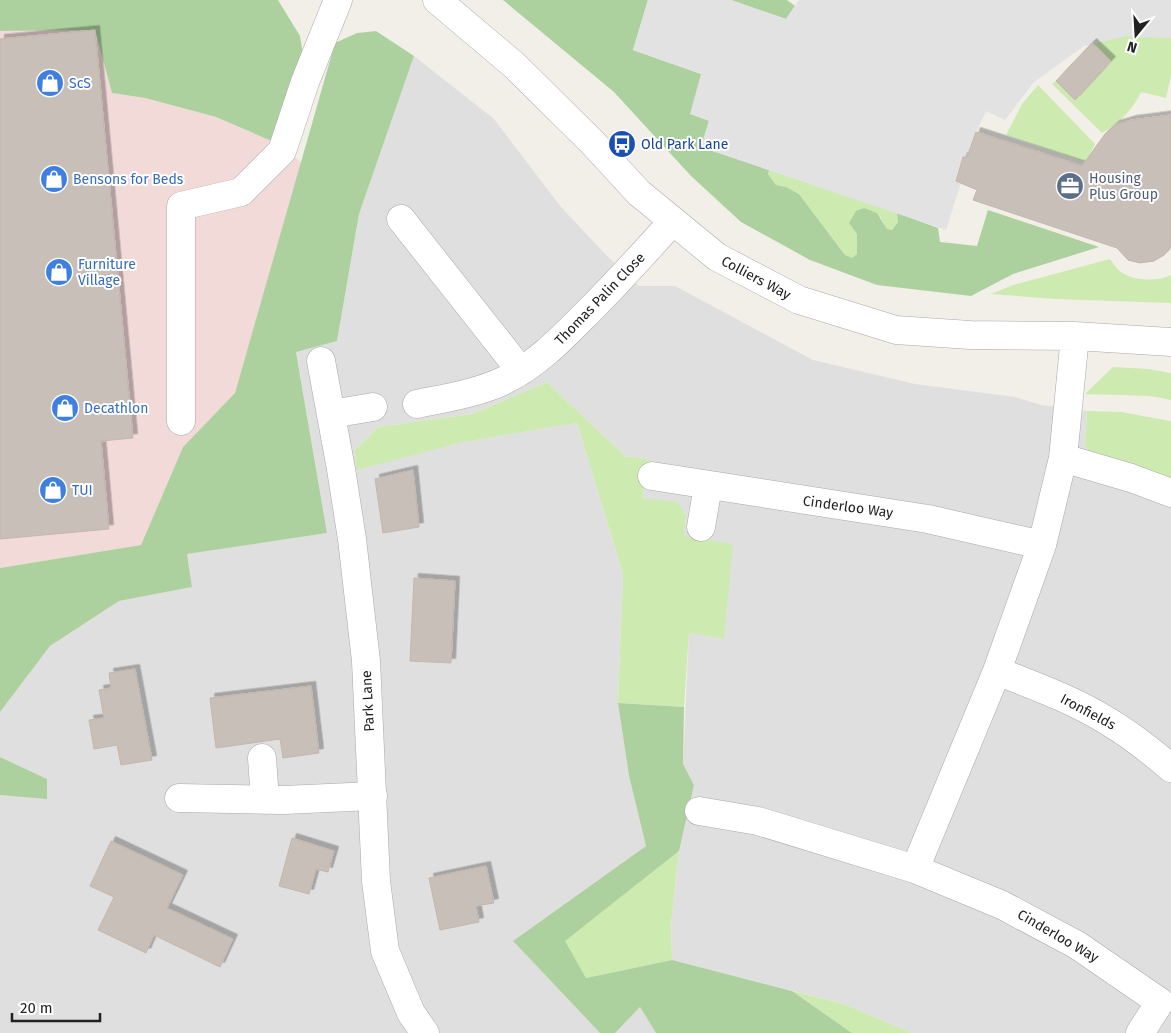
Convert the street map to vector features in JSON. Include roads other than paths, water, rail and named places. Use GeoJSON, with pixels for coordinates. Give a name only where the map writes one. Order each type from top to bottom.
{"type":"FeatureCollection","features":[{"type":"Feature","properties":{"kind":"street"},"geometry":{"type":"LineString","coordinates":[[181,421],[181,206],[241,192],[282,151],[305,82],[338,0]]}},
{"type":"Feature","properties":{"kind":"street","name":"Colliers Way"},"geometry":{"type":"LineString","coordinates":[[437,0],[514,65],[592,142],[639,192],[673,221],[717,257],[799,300],[896,330],[970,334],[1076,336],[1171,342]]}},
{"type":"Feature","properties":{"kind":"street"},"geometry":{"type":"LineString","coordinates":[[401,219],[521,371]]}},
{"type":"Feature","properties":{"kind":"street","name":"Thomas Palin Close"},"geometry":{"type":"LineString","coordinates":[[417,404],[480,389],[521,371],[553,347],[635,264],[673,221]]}},
{"type":"Feature","properties":{"kind":"street"},"geometry":{"type":"LineString","coordinates":[[915,869],[997,671],[1042,545],[1063,458],[1076,336]]}},
{"type":"Feature","properties":{"kind":"street","name":"Park Lane"},"geometry":{"type":"LineString","coordinates":[[322,361],[352,539],[366,661],[376,881],[385,951],[411,1013],[425,1033]]}},
{"type":"Feature","properties":{"kind":"street"},"geometry":{"type":"LineString","coordinates":[[331,414],[373,408]]}},
{"type":"Feature","properties":{"kind":"street"},"geometry":{"type":"LineString","coordinates":[[1063,458],[1131,478],[1171,493]]}},
{"type":"Feature","properties":{"kind":"street","name":"Cinderloo Way"},"geometry":{"type":"LineString","coordinates":[[652,476],[928,519],[1042,545]]}},
{"type":"Feature","properties":{"kind":"street"},"geometry":{"type":"LineString","coordinates":[[701,527],[708,486]]}},
{"type":"Feature","properties":{"kind":"street","name":"Ironfields"},"geometry":{"type":"LineString","coordinates":[[997,671],[1081,706],[1108,721],[1134,738],[1171,768]]}},
{"type":"Feature","properties":{"kind":"street"},"geometry":{"type":"LineString","coordinates":[[262,758],[265,800]]}},
{"type":"Feature","properties":{"kind":"street"},"geometry":{"type":"LineString","coordinates":[[179,798],[265,800],[373,796]]}},
{"type":"Feature","properties":{"kind":"street","name":"Cinderloo Way"},"geometry":{"type":"LineString","coordinates":[[699,811],[758,821],[915,869],[1002,905],[1040,924],[1165,996],[1140,1033]]}},
{"type":"Feature","properties":{"kind":"place","name":"ScS"},"geometry":{"type":"Point","coordinates":[50,83]}},
{"type":"Feature","properties":{"kind":"place","name":"Old Park Lane"},"geometry":{"type":"Point","coordinates":[622,144]}},
{"type":"Feature","properties":{"kind":"place","name":"Bensons for Beds"},"geometry":{"type":"Point","coordinates":[54,179]}},
{"type":"Feature","properties":{"kind":"place","name":"Housing Plus Group"},"geometry":{"type":"Point","coordinates":[1070,186]}},
{"type":"Feature","properties":{"kind":"place","name":"Furniture Village"},"geometry":{"type":"Point","coordinates":[59,272]}},
{"type":"Feature","properties":{"kind":"place","name":"Decathlon"},"geometry":{"type":"Point","coordinates":[65,408]}},
{"type":"Feature","properties":{"kind":"place","name":"TUI"},"geometry":{"type":"Point","coordinates":[53,490]}}]}
